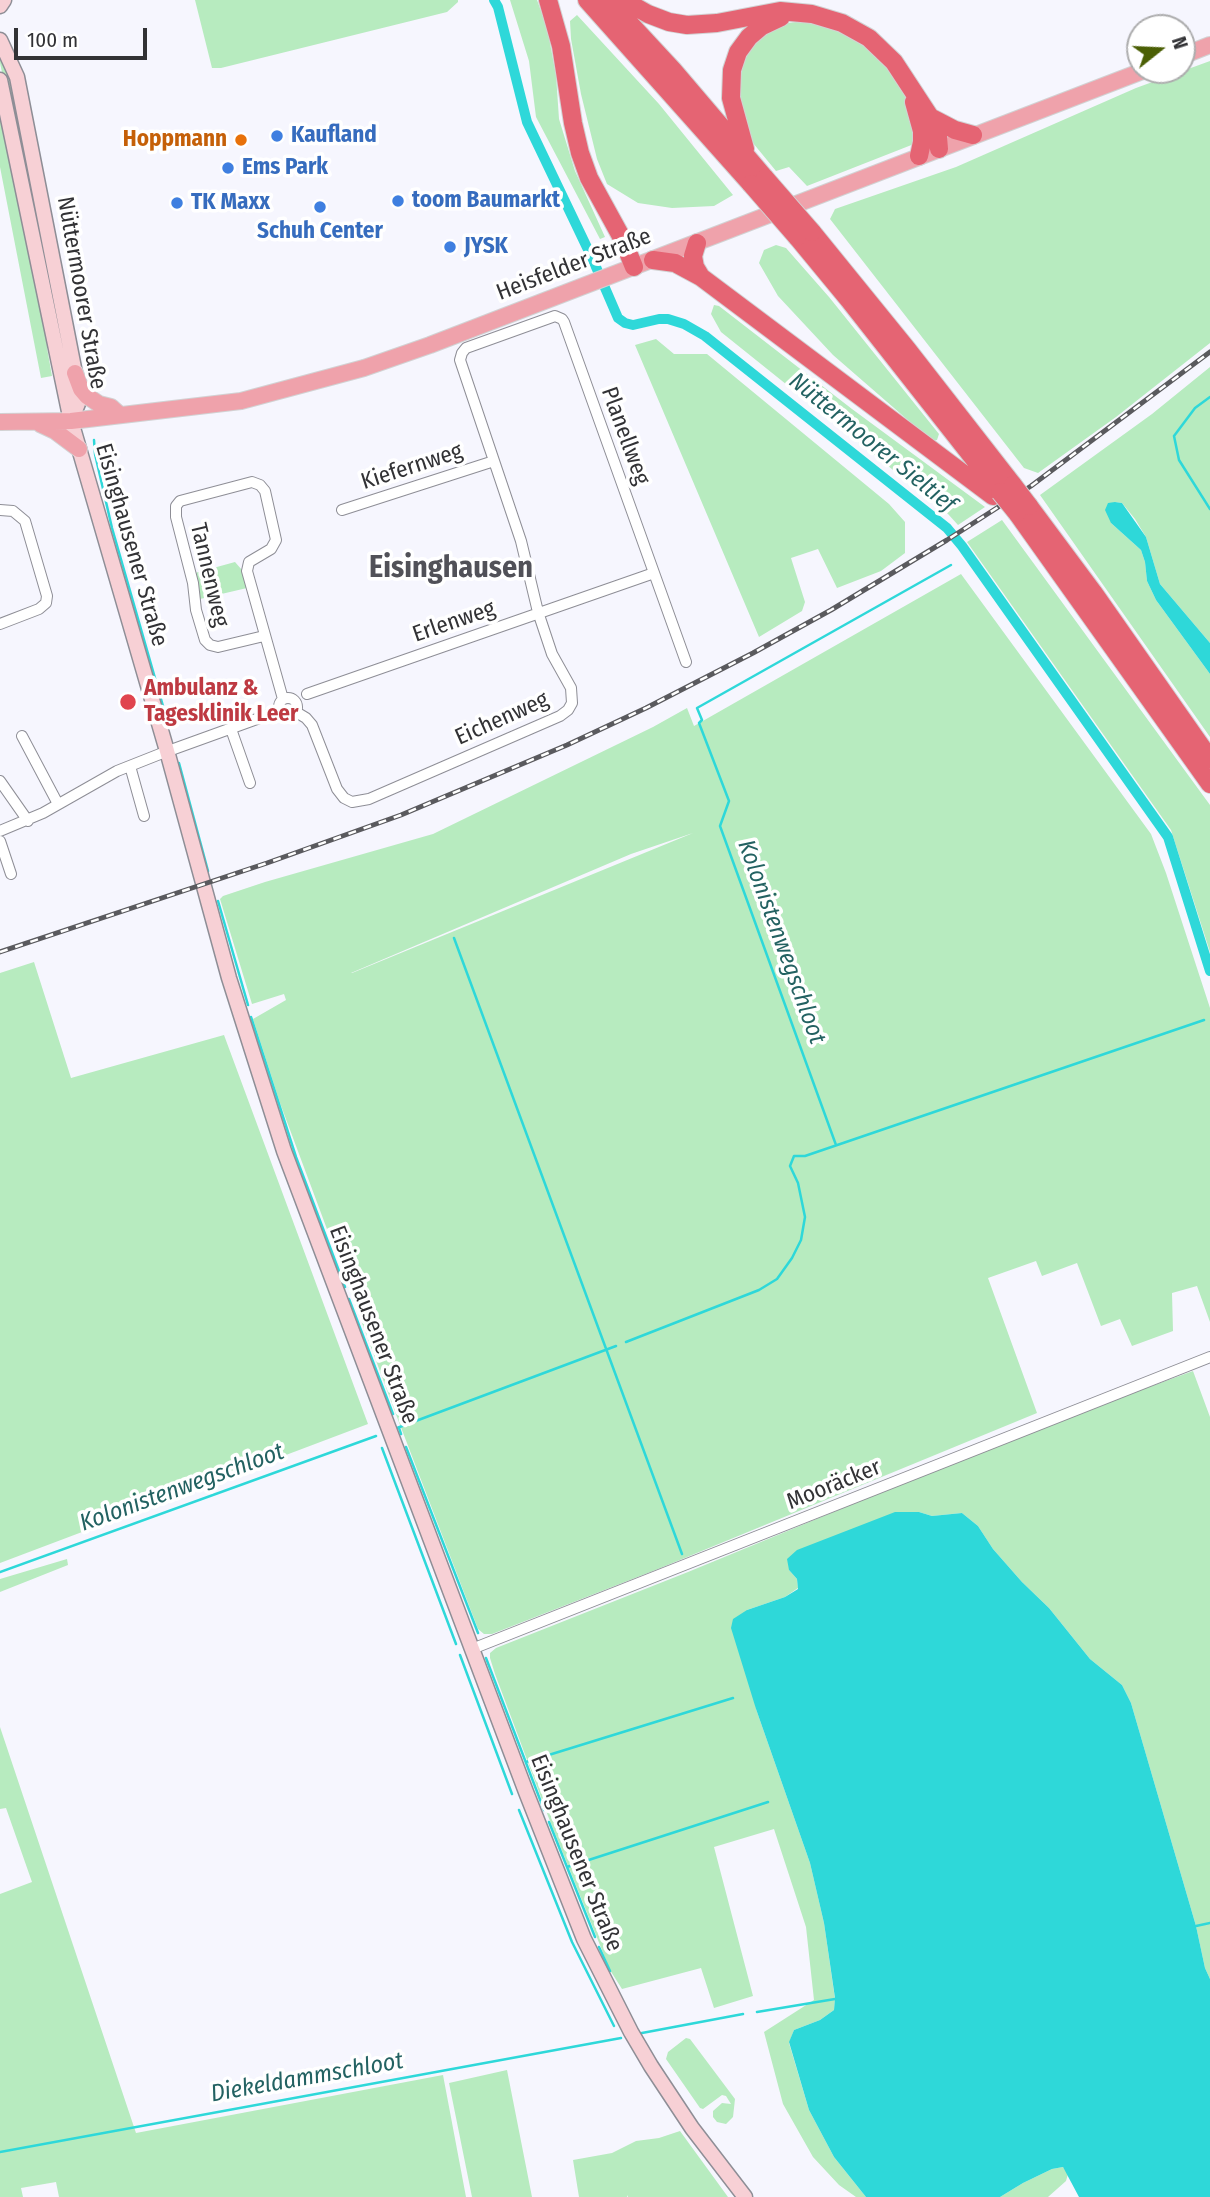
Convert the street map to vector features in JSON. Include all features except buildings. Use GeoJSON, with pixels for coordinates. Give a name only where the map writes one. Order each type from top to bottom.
{"type":"FeatureCollection","features":[{"type":"Feature","properties":{"kind":"highway"},"geometry":{"type":"LineString","coordinates":[[548,0],[561,46],[580,153],[589,178],[623,240],[634,267]]}},
{"type":"Feature","properties":{"kind":"highway"},"geometry":{"type":"LineString","coordinates":[[587,0],[758,181],[907,349],[1210,784]]}},
{"type":"Feature","properties":{"kind":"highway"},"geometry":{"type":"LineString","coordinates":[[608,0],[673,70],[749,159]]}},
{"type":"Feature","properties":{"kind":"highway"},"geometry":{"type":"LineString","coordinates":[[623,0],[659,19],[687,25],[717,23],[779,11],[798,12],[842,23],[862,34],[888,55],[930,117],[939,149]]}},
{"type":"Feature","properties":{"kind":"highway"},"geometry":{"type":"LineString","coordinates":[[758,181],[739,132],[731,98],[730,77],[741,48],[754,32],[769,22],[798,12]]}},
{"type":"Feature","properties":{"kind":"highway"},"geometry":{"type":"LineString","coordinates":[[909,86],[922,131],[919,156]]}},
{"type":"Feature","properties":{"kind":"highway"},"geometry":{"type":"LineString","coordinates":[[930,117],[955,130],[973,135]]}},
{"type":"Feature","properties":{"kind":"highway"},"geometry":{"type":"LineString","coordinates":[[697,243],[693,256],[701,277]]}},
{"type":"Feature","properties":{"kind":"highway"},"geometry":{"type":"LineString","coordinates":[[653,260],[675,263],[701,277],[842,381],[1010,499],[1093,592],[1210,758]]}},
{"type":"Feature","properties":{"kind":"main road","name":"Heisfelder Straße"},"geometry":{"type":"LineString","coordinates":[[0,422],[71,421],[242,401],[297,387],[430,345],[1126,77]]}},
{"type":"Feature","properties":{"kind":"main road"},"geometry":{"type":"LineString","coordinates":[[75,373],[87,397],[111,407],[120,415]]}},
{"type":"Feature","properties":{"kind":"main road"},"geometry":{"type":"LineString","coordinates":[[35,422],[55,430],[79,449]]}},
{"type":"Feature","properties":{"kind":"street"},"geometry":{"type":"LineString","coordinates":[[0,6],[4,0]]}},
{"type":"Feature","properties":{"kind":"street","name":"Nüttermoorer Straße"},"geometry":{"type":"LineString","coordinates":[[0,40],[17,77],[75,373],[79,401],[71,421]]}},
{"type":"Feature","properties":{"kind":"street","name":"Nüttermoorer Straße"},"geometry":{"type":"LineString","coordinates":[[0,80],[71,421]]}},
{"type":"Feature","properties":{"kind":"street","name":"Planellweg"},"geometry":{"type":"LineString","coordinates":[[466,348],[552,317],[562,319],[686,662]]}},
{"type":"Feature","properties":{"kind":"street","name":"Eichenweg"},"geometry":{"type":"LineString","coordinates":[[296,712],[306,718],[315,729],[339,794],[352,802],[369,799],[568,710],[573,698],[571,688],[552,654],[538,612],[521,541],[460,360],[466,348]]}},
{"type":"Feature","properties":{"kind":"street","name":"Eisinghausener Straße"},"geometry":{"type":"LineString","coordinates":[[71,421],[167,751],[202,886],[265,1095],[317,1241],[554,1865],[607,1986],[631,2032],[671,2097],[745,2197]]}},
{"type":"Feature","properties":{"kind":"street","name":"Kiefernweg"},"geometry":{"type":"LineString","coordinates":[[342,509],[494,461]]}},
{"type":"Feature","properties":{"kind":"street","name":"Tannenweg"},"geometry":{"type":"LineString","coordinates":[[264,636],[218,647],[205,640],[176,517],[176,506],[180,501],[248,483],[260,485],[265,491],[276,540],[271,549],[249,562],[247,571],[283,699]]}},
{"type":"Feature","properties":{"kind":"street"},"geometry":{"type":"LineString","coordinates":[[0,510],[13,511],[25,521],[47,596],[46,603],[39,609],[0,624]]}},
{"type":"Feature","properties":{"kind":"street","name":"Erlenweg"},"geometry":{"type":"LineString","coordinates":[[307,694],[654,573]]}},
{"type":"Feature","properties":{"kind":"street"},"geometry":{"type":"LineString","coordinates":[[283,699],[295,701],[296,712],[287,716],[279,711],[279,704],[283,699]]}},
{"type":"Feature","properties":{"kind":"street"},"geometry":{"type":"LineString","coordinates":[[0,831],[28,821],[93,783],[130,766],[279,711]]}},
{"type":"Feature","properties":{"kind":"street"},"geometry":{"type":"LineString","coordinates":[[231,729],[250,783]]}},
{"type":"Feature","properties":{"kind":"street"},"geometry":{"type":"LineString","coordinates":[[22,736],[58,804]]}},
{"type":"Feature","properties":{"kind":"street"},"geometry":{"type":"LineString","coordinates":[[130,766],[144,816]]}},
{"type":"Feature","properties":{"kind":"street"},"geometry":{"type":"LineString","coordinates":[[0,781],[28,821]]}},
{"type":"Feature","properties":{"kind":"street"},"geometry":{"type":"LineString","coordinates":[[0,841],[11,874]]}},
{"type":"Feature","properties":{"kind":"street","name":"Mooräcker"},"geometry":{"type":"LineString","coordinates":[[472,1649],[1210,1357]]}},
{"type":"Feature","properties":{"kind":"green space"},"geometry":{"type":"Polygon","coordinates":[[[195,0],[458,2],[447,12],[212,68],[195,0]]]}},
{"type":"Feature","properties":{"kind":"green space"},"geometry":{"type":"Polygon","coordinates":[[[510,0],[537,0],[547,27],[556,75],[559,119],[575,171],[605,237],[600,239],[536,117],[529,61],[510,0]]]}},
{"type":"Feature","properties":{"kind":"green space"},"geometry":{"type":"Polygon","coordinates":[[[577,15],[659,104],[733,195],[714,206],[672,208],[638,203],[607,184],[597,159],[571,39],[570,21],[577,15]]]}},
{"type":"Feature","properties":{"kind":"green space"},"geometry":{"type":"Polygon","coordinates":[[[813,20],[852,32],[901,81],[917,120],[914,144],[807,186],[789,167],[776,171],[753,143],[742,124],[734,98],[746,49],[779,24],[813,20]]]}},
{"type":"Feature","properties":{"kind":"green space"},"geometry":{"type":"Polygon","coordinates":[[[0,49],[12,71],[68,348],[65,370],[0,63],[0,49]]]}},
{"type":"Feature","properties":{"kind":"green space"},"geometry":{"type":"Polygon","coordinates":[[[1210,61],[1210,343],[1116,417],[1038,473],[1024,468],[830,219],[835,209],[956,167],[1136,88],[1147,84],[1196,84],[1196,66],[1210,61]]]}},
{"type":"Feature","properties":{"kind":"green space"},"geometry":{"type":"Polygon","coordinates":[[[0,96],[46,318],[52,376],[41,378],[0,167],[0,96]]]}},
{"type":"Feature","properties":{"kind":"green space"},"geometry":{"type":"Polygon","coordinates":[[[776,245],[786,248],[829,297],[939,434],[937,440],[932,441],[833,355],[778,296],[759,263],[764,250],[776,245]]]}},
{"type":"Feature","properties":{"kind":"green space"},"geometry":{"type":"Polygon","coordinates":[[[714,305],[719,306],[985,507],[958,525],[948,514],[721,332],[711,314],[714,305]]]}},
{"type":"Feature","properties":{"kind":"green space"},"geometry":{"type":"Polygon","coordinates":[[[656,339],[674,354],[707,354],[889,504],[905,522],[905,553],[881,571],[837,588],[818,549],[791,558],[805,602],[802,611],[759,637],[635,345],[656,339]]]}},
{"type":"Feature","properties":{"kind":"green space"},"geometry":{"type":"Polygon","coordinates":[[[1210,367],[1210,643],[1160,584],[1146,537],[1122,503],[1115,502],[1111,523],[1141,550],[1147,581],[1156,600],[1210,674],[1210,737],[1040,495],[1152,414],[1210,367]]]}},
{"type":"Feature","properties":{"kind":"green space"},"geometry":{"type":"Polygon","coordinates":[[[1002,520],[1210,805],[1210,952],[1171,830],[967,542],[1002,520]]]}},
{"type":"Feature","properties":{"kind":"green space"},"geometry":{"type":"Polygon","coordinates":[[[235,562],[242,570],[247,588],[200,599],[195,573],[235,562]]]}},
{"type":"Feature","properties":{"kind":"green space"},"geometry":{"type":"Polygon","coordinates":[[[961,574],[1151,834],[1166,873],[1210,1008],[1210,1322],[1197,1286],[1172,1293],[1173,1331],[1132,1346],[1120,1319],[1101,1326],[1077,1263],[1042,1276],[1036,1261],[988,1278],[1037,1413],[658,1569],[492,1634],[484,1634],[478,1629],[397,1417],[280,1103],[253,1019],[286,1000],[284,994],[252,1004],[220,899],[265,882],[433,834],[687,708],[694,726],[961,574]],[[693,833],[631,854],[351,973],[693,833]]]}},
{"type":"Feature","properties":{"kind":"green space"},"geometry":{"type":"Polygon","coordinates":[[[34,962],[71,1078],[224,1035],[368,1424],[0,1563],[0,973],[34,962]]]}},
{"type":"Feature","properties":{"kind":"green space"},"geometry":{"type":"Polygon","coordinates":[[[1193,1371],[1210,1417],[1210,1979],[1131,1703],[1122,1685],[1090,1659],[1049,1608],[993,1549],[978,1526],[962,1513],[932,1516],[919,1512],[789,1570],[797,1579],[798,1588],[785,1597],[747,1610],[756,1709],[810,1863],[824,1923],[835,1999],[834,2010],[820,2020],[794,2030],[789,2043],[809,2110],[834,2157],[866,2197],[856,2197],[839,2185],[813,2157],[783,2104],[764,2032],[814,2000],[806,1927],[774,1829],[714,1847],[753,1996],[714,2008],[701,1968],[622,1989],[610,1970],[548,1816],[495,1674],[490,1653],[496,1648],[1042,1426],[1193,1371]]]}},
{"type":"Feature","properties":{"kind":"green space"},"geometry":{"type":"Polygon","coordinates":[[[67,1559],[68,1565],[0,1592],[0,1579],[67,1559]]]}},
{"type":"Feature","properties":{"kind":"green space"},"geometry":{"type":"Polygon","coordinates":[[[0,1727],[136,2133],[443,2075],[466,2197],[59,2197],[56,2182],[21,2188],[23,2197],[0,2197],[0,1894],[32,1882],[6,1808],[0,1809],[0,1727]]]}},
{"type":"Feature","properties":{"kind":"green space"},"geometry":{"type":"Polygon","coordinates":[[[686,2038],[690,2039],[735,2099],[733,2117],[726,2124],[717,2122],[713,2111],[722,2103],[731,2104],[726,2096],[722,2095],[703,2109],[700,2108],[666,2059],[668,2052],[686,2038]]]}},
{"type":"Feature","properties":{"kind":"green space"},"geometry":{"type":"Polygon","coordinates":[[[507,2070],[532,2197],[472,2197],[449,2083],[507,2070]]]}},
{"type":"Feature","properties":{"kind":"green space"},"geometry":{"type":"Polygon","coordinates":[[[680,2131],[728,2197],[579,2197],[573,2160],[612,2153],[636,2141],[659,2138],[680,2131]]]}},
{"type":"Feature","properties":{"kind":"green space"},"geometry":{"type":"Polygon","coordinates":[[[1063,2167],[1068,2174],[1066,2181],[1048,2197],[1000,2197],[1052,2169],[1063,2167]]]}},
{"type":"Feature","properties":{"kind":"water"},"geometry":{"type":"Polygon","coordinates":[[[1108,503],[1122,503],[1146,537],[1160,584],[1210,643],[1210,674],[1156,600],[1147,581],[1141,550],[1111,523],[1105,510],[1108,503]]]}},
{"type":"Feature","properties":{"kind":"water"},"geometry":{"type":"Polygon","coordinates":[[[895,1512],[919,1512],[932,1516],[962,1513],[978,1526],[993,1549],[1049,1608],[1090,1659],[1122,1685],[1131,1703],[1210,1979],[1210,2197],[1079,2197],[1063,2167],[1052,2169],[1000,2197],[866,2197],[834,2157],[809,2110],[789,2042],[794,2030],[820,2020],[834,2010],[835,1998],[824,1923],[810,1863],[756,1709],[731,1628],[733,1619],[747,1610],[785,1597],[798,1589],[797,1579],[789,1570],[787,1559],[797,1550],[895,1512]]]}},
{"type":"Feature","properties":{"kind":"waterway","name":"Nüttermoorer Sieltief"},"geometry":{"type":"LineString","coordinates":[[494,0],[527,122],[618,318],[633,325],[668,319],[684,324],[705,336],[947,528],[1168,837],[1210,971]]}},
{"type":"Feature","properties":{"kind":"waterway"},"geometry":{"type":"LineString","coordinates":[[1210,397],[1195,408],[1174,436],[1179,460],[1210,509]]}},
{"type":"Feature","properties":{"kind":"waterway"},"geometry":{"type":"LineString","coordinates":[[94,440],[112,528],[169,727]]}},
{"type":"Feature","properties":{"kind":"waterway","name":"Kolonistenwegschloot"},"geometry":{"type":"LineString","coordinates":[[836,1145],[720,826],[729,801],[699,723],[702,720],[697,708],[951,565]]}},
{"type":"Feature","properties":{"kind":"waterway"},"geometry":{"type":"LineString","coordinates":[[179,763],[208,871]]}},
{"type":"Feature","properties":{"kind":"waterway"},"geometry":{"type":"LineString","coordinates":[[218,901],[248,1005]]}},
{"type":"Feature","properties":{"kind":"waterway"},"geometry":{"type":"LineString","coordinates":[[454,938],[682,1554]]}},
{"type":"Feature","properties":{"kind":"waterway"},"geometry":{"type":"LineString","coordinates":[[251,1017],[296,1157],[345,1287]]}},
{"type":"Feature","properties":{"kind":"waterway","name":"Kolonistenwegschloot"},"geometry":{"type":"LineString","coordinates":[[626,1342],[759,1290],[777,1279],[801,1240],[805,1217],[798,1183],[790,1166],[794,1156],[805,1156],[1204,1020]]}},
{"type":"Feature","properties":{"kind":"waterway"},"geometry":{"type":"LineString","coordinates":[[349,1299],[393,1414]]}},
{"type":"Feature","properties":{"kind":"waterway","name":"Kolonistenwegschloot"},"geometry":{"type":"LineString","coordinates":[[397,1428],[616,1346]]}},
{"type":"Feature","properties":{"kind":"waterway","name":"Kolonistenwegschloot"},"geometry":{"type":"LineString","coordinates":[[399,1428],[401,1434]]}},
{"type":"Feature","properties":{"kind":"waterway","name":"Kolonistenwegschloot"},"geometry":{"type":"LineString","coordinates":[[0,1572],[376,1436]]}},
{"type":"Feature","properties":{"kind":"waterway"},"geometry":{"type":"LineString","coordinates":[[406,1447],[478,1633]]}},
{"type":"Feature","properties":{"kind":"waterway"},"geometry":{"type":"LineString","coordinates":[[382,1448],[456,1644]]}},
{"type":"Feature","properties":{"kind":"waterway"},"geometry":{"type":"LineString","coordinates":[[460,1655],[512,1794]]}},
{"type":"Feature","properties":{"kind":"waterway"},"geometry":{"type":"LineString","coordinates":[[486,1658],[544,1810]]}},
{"type":"Feature","properties":{"kind":"waterway"},"geometry":{"type":"LineString","coordinates":[[526,1762],[733,1698]]}},
{"type":"Feature","properties":{"kind":"waterway"},"geometry":{"type":"LineString","coordinates":[[567,1867],[768,1802]]}},
{"type":"Feature","properties":{"kind":"waterway"},"geometry":{"type":"LineString","coordinates":[[519,1810],[572,1942],[614,2026]]}},
{"type":"Feature","properties":{"kind":"waterway"},"geometry":{"type":"LineString","coordinates":[[549,1822],[595,1937]]}},
{"type":"Feature","properties":{"kind":"waterway","name":"Diekeldammschloot"},"geometry":{"type":"LineString","coordinates":[[1196,1926],[1210,1923]]}},
{"type":"Feature","properties":{"kind":"waterway"},"geometry":{"type":"LineString","coordinates":[[599,1947],[610,1971]]}},
{"type":"Feature","properties":{"kind":"waterway","name":"Diekeldammschloot"},"geometry":{"type":"LineString","coordinates":[[757,2012],[835,1999]]}},
{"type":"Feature","properties":{"kind":"waterway","name":"Diekeldammschloot"},"geometry":{"type":"LineString","coordinates":[[642,2033],[743,2014]]}},
{"type":"Feature","properties":{"kind":"waterway","name":"Diekeldammschloot"},"geometry":{"type":"LineString","coordinates":[[0,2152],[621,2038]]}},
{"type":"Feature","properties":{"kind":"railway"},"geometry":{"type":"LineString","coordinates":[[0,952],[267,863],[401,815],[567,745],[646,708],[831,610],[947,540],[1031,486],[1210,352]]}},
{"type":"Feature","properties":{"kind":"place","name":"Kaufland"},"geometry":{"type":"Point","coordinates":[277,136]}},
{"type":"Feature","properties":{"kind":"place","name":"Hoppmann"},"geometry":{"type":"Point","coordinates":[241,140]}},
{"type":"Feature","properties":{"kind":"place","name":"Ems Park"},"geometry":{"type":"Point","coordinates":[228,168]}},
{"type":"Feature","properties":{"kind":"place","name":"toom Baumarkt"},"geometry":{"type":"Point","coordinates":[398,201]}},
{"type":"Feature","properties":{"kind":"place","name":"TK Maxx"},"geometry":{"type":"Point","coordinates":[177,203]}},
{"type":"Feature","properties":{"kind":"place","name":"Schuh Center"},"geometry":{"type":"Point","coordinates":[320,207]}},
{"type":"Feature","properties":{"kind":"place","name":"JYSK"},"geometry":{"type":"Point","coordinates":[450,247]}},
{"type":"Feature","properties":{"kind":"place","name":"Ambulanz & Tagesklinik Leer"},"geometry":{"type":"Point","coordinates":[128,702]}},
{"type":"Feature","properties":{"kind":"district","name":"Eisinghausen"},"geometry":{"type":"Point","coordinates":[451,569]}}]}
